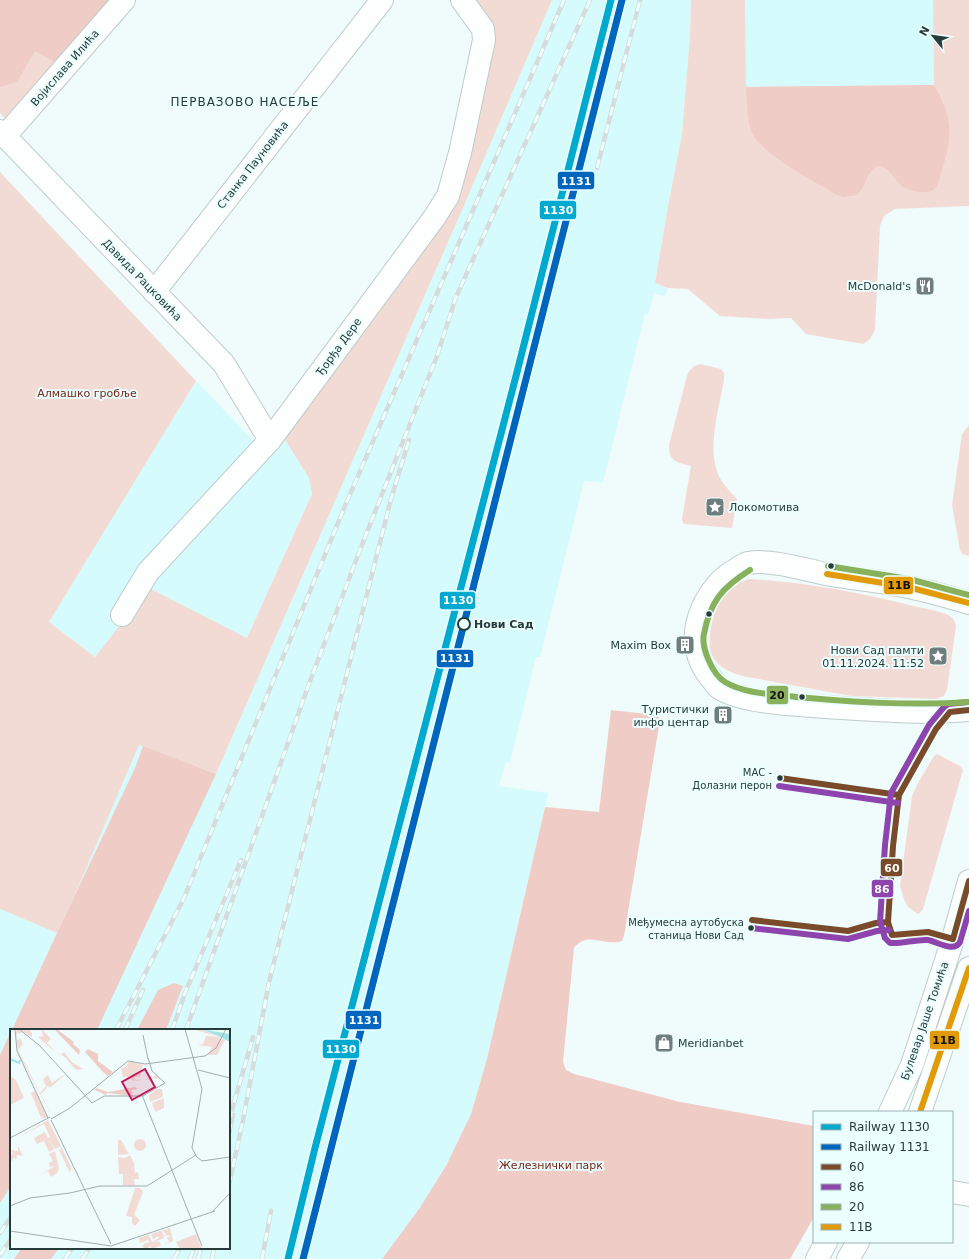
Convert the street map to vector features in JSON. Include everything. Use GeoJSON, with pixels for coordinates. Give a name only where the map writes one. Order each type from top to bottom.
{"type":"FeatureCollection","features":[{"type":"Feature","properties":{"kind":"street","name":"Војислава Илића"},"geometry":{"type":"LineString","coordinates":[[3,133],[124,0]]}},
{"type":"Feature","properties":{"kind":"street","name":"Станка Пауновића"},"geometry":{"type":"LineString","coordinates":[[154,292],[382,0]]}},
{"type":"Feature","properties":{"kind":"street","name":"Ђорђа Дере"},"geometry":{"type":"LineString","coordinates":[[122,614],[148,572],[270,440],[434,218],[448,196],[460,153],[484,40],[483,29],[462,0]]}},
{"type":"Feature","properties":{"kind":"street","name":"Давида Рацковића"},"geometry":{"type":"LineString","coordinates":[[3,133],[224,364],[270,440]]}},
{"type":"Feature","properties":{"kind":"street"},"geometry":{"type":"LineString","coordinates":[[969,603],[908,587],[762,562],[746,563],[717,583],[708,595],[695,635],[698,656],[707,672],[718,686],[731,694],[752,699],[798,705],[887,711],[950,712],[969,710]]}},
{"type":"Feature","properties":{"kind":"street","name":"Булевар Јаше Томића"},"geometry":{"type":"LineString","coordinates":[[890,1111],[912,1065],[953,939],[969,882]]}},
{"type":"Feature","properties":{"kind":"street"},"geometry":{"type":"LineString","coordinates":[[920,1111],[969,968]]}},
{"type":"Feature","properties":{"kind":"street"},"geometry":{"type":"LineString","coordinates":[[953,1192],[969,1195]]}},
{"type":"Feature","properties":{"kind":"street"},"geometry":{"type":"LineString","coordinates":[[817,1259],[825,1243]]}},
{"type":"Feature","properties":{"kind":"street"},"geometry":{"type":"LineString","coordinates":[[848,1259],[857,1243]]}},
{"type":"Feature","properties":{"kind":"shaded area"},"geometry":{"type":"Polygon","coordinates":[[[552,0],[691,0],[690,35],[682,134],[655,283],[668,288],[665,296],[654,294],[648,315],[645,314],[603,483],[584,481],[540,657],[536,657],[510,763],[506,762],[499,786],[548,793],[487,1059],[471,1114],[446,1166],[419,1209],[382,1259],[0,1259],[0,909],[57,933],[139,745],[216,774],[552,0]]]}},
{"type":"Feature","properties":{"kind":"shaded area"},"geometry":{"type":"Polygon","coordinates":[[[745,0],[933,0],[934,85],[746,87],[745,0]]]}},
{"type":"Feature","properties":{"kind":"shaded area"},"geometry":{"type":"Polygon","coordinates":[[[196,381],[256,443],[284,438],[309,478],[312,494],[247,638],[149,588],[95,657],[49,622],[196,381]]]}},
{"type":"Feature","properties":{"kind":"green space"},"geometry":{"type":"Polygon","coordinates":[[[0,0],[110,0],[5,119],[0,113],[0,0]]]}},
{"type":"Feature","properties":{"kind":"green space"},"geometry":{"type":"Polygon","coordinates":[[[0,0],[110,0],[55,62],[35,51],[17,82],[0,87],[0,0]]]}},
{"type":"Feature","properties":{"kind":"green space","name":"Алмашко гробље"},"geometry":{"type":"Polygon","coordinates":[[[474,0],[552,0],[216,774],[139,745],[57,933],[0,909],[0,172],[196,381],[49,622],[95,657],[149,588],[247,638],[312,494],[309,478],[284,438],[424,247],[494,35],[474,0]]]}},
{"type":"Feature","properties":{"kind":"green space"},"geometry":{"type":"Polygon","coordinates":[[[691,0],[745,0],[746,87],[934,85],[933,0],[969,0],[969,206],[895,209],[884,216],[880,226],[875,330],[870,339],[863,344],[806,334],[791,318],[769,319],[720,316],[688,289],[668,288],[655,283],[682,134],[690,35],[691,0]]]}},
{"type":"Feature","properties":{"kind":"green space"},"geometry":{"type":"Polygon","coordinates":[[[934,85],[942,99],[946,112],[949,124],[949,135],[948,147],[937,187],[929,192],[919,192],[905,188],[889,171],[885,168],[877,166],[869,174],[862,189],[857,195],[844,197],[835,194],[777,159],[758,142],[750,128],[746,87],[934,85]]]}},
{"type":"Feature","properties":{"kind":"green space"},"geometry":{"type":"Polygon","coordinates":[[[700,364],[721,369],[724,373],[715,427],[714,452],[718,474],[726,487],[737,499],[732,528],[685,524],[683,523],[682,519],[691,466],[674,460],[670,455],[669,445],[687,376],[692,368],[700,364]]]}},
{"type":"Feature","properties":{"kind":"green space"},"geometry":{"type":"Polygon","coordinates":[[[969,425],[969,556],[962,554],[960,550],[952,505],[962,434],[969,425]]]}},
{"type":"Feature","properties":{"kind":"green space"},"geometry":{"type":"Polygon","coordinates":[[[749,579],[789,582],[850,592],[935,611],[950,616],[956,626],[947,690],[944,696],[936,699],[851,696],[747,677],[732,673],[723,668],[713,657],[711,650],[710,632],[712,622],[718,603],[727,590],[737,583],[749,579]]]}},
{"type":"Feature","properties":{"kind":"green space","name":"Железнички парк"},"geometry":{"type":"Polygon","coordinates":[[[611,710],[658,716],[660,720],[624,936],[622,941],[616,942],[590,939],[585,940],[574,948],[563,1062],[566,1070],[574,1074],[680,1102],[813,1126],[813,1219],[790,1259],[382,1259],[419,1209],[446,1166],[471,1114],[487,1059],[545,807],[599,812],[611,710]]]}},
{"type":"Feature","properties":{"kind":"green space"},"geometry":{"type":"Polygon","coordinates":[[[143,746],[216,774],[97,1029],[12,1029],[57,933],[135,768],[143,746]]]}},
{"type":"Feature","properties":{"kind":"green space"},"geometry":{"type":"Polygon","coordinates":[[[937,754],[960,766],[963,770],[923,909],[918,914],[908,907],[900,886],[912,796],[919,781],[934,756],[937,754]]]}},
{"type":"Feature","properties":{"kind":"green space"},"geometry":{"type":"Polygon","coordinates":[[[174,983],[183,986],[166,1029],[138,1029],[158,990],[174,983]]]}},
{"type":"Feature","properties":{"kind":"green space"},"geometry":{"type":"Polygon","coordinates":[[[10,1033],[10,1188],[0,1203],[0,1055],[10,1033]]]}},
{"type":"Feature","properties":{"kind":"green space"},"geometry":{"type":"Polygon","coordinates":[[[21,1249],[58,1249],[51,1259],[14,1259],[21,1249]]]}},
{"type":"Feature","properties":{"kind":"railway"},"geometry":{"type":"LineString","coordinates":[[117,1029],[184,898],[345,506],[564,0]]}},
{"type":"Feature","properties":{"kind":"railway"},"geometry":{"type":"LineString","coordinates":[[186,1029],[310,681],[437,356],[456,297],[590,0]]}},
{"type":"Feature","properties":{"kind":"railway"},"geometry":{"type":"LineString","coordinates":[[597,168],[640,0]]}},
{"type":"Feature","properties":{"kind":"railway"},"geometry":{"type":"LineString","coordinates":[[230,1180],[269,982],[391,499],[409,440]]}},
{"type":"Feature","properties":{"kind":"railway"},"geometry":{"type":"LineString","coordinates":[[172,1029],[185,993],[241,860]]}},
{"type":"Feature","properties":{"kind":"railway"},"geometry":{"type":"LineString","coordinates":[[125,1029],[143,990]]}},
{"type":"Feature","properties":{"kind":"railway"},"geometry":{"type":"LineString","coordinates":[[230,1117],[253,1037]]}},
{"type":"Feature","properties":{"kind":"railway"},"geometry":{"type":"LineString","coordinates":[[230,1128],[233,1115]]}},
{"type":"Feature","properties":{"kind":"railway"},"geometry":{"type":"LineString","coordinates":[[262,1259],[271,1211]]}},
{"type":"Feature","properties":{"kind":"railway"},"geometry":{"type":"LineString","coordinates":[[0,1233],[10,1218]]}},
{"type":"Feature","properties":{"kind":"railway"},"geometry":{"type":"LineString","coordinates":[[0,1255],[10,1240]]}},
{"type":"Feature","properties":{"kind":"railway"},"geometry":{"type":"LineString","coordinates":[[65,1259],[71,1249]]}},
{"type":"Feature","properties":{"kind":"railway"},"geometry":{"type":"LineString","coordinates":[[82,1259],[89,1249]]}},
{"type":"Feature","properties":{"kind":"railway"},"geometry":{"type":"LineString","coordinates":[[174,1259],[179,1249]]}},
{"type":"Feature","properties":{"kind":"railway"},"geometry":{"type":"LineString","coordinates":[[190,1259],[194,1249]]}},
{"type":"Feature","properties":{"kind":"railway"},"geometry":{"type":"LineString","coordinates":[[198,1259],[201,1249]]}},
{"type":"Feature","properties":{"kind":"railway"},"geometry":{"type":"LineString","coordinates":[[212,1259],[214,1249]]}},
{"type":"Feature","properties":{"kind":"rail line","name":"1130"},"geometry":{"type":"LineString","coordinates":[[288,1259],[315,1148],[516,376],[611,0]]}},
{"type":"Feature","properties":{"kind":"rail line","name":"1131"},"geometry":{"type":"LineString","coordinates":[[303,1259],[622,0]]}},
{"type":"Feature","properties":{"kind":"transit line","name":"20"},"geometry":{"type":"LineString","coordinates":[[828,566],[909,579],[969,595]]}},
{"type":"Feature","properties":{"kind":"transit line","name":"20"},"geometry":{"type":"LineString","coordinates":[[750,570],[732,583],[719,596],[710,612],[704,634],[704,646],[708,660],[716,673],[725,682],[750,691],[817,699],[904,703],[968,702]]}},
{"type":"Feature","properties":{"kind":"transit line","name":"11B"},"geometry":{"type":"LineString","coordinates":[[827,574],[908,587],[969,603]]}},
{"type":"Feature","properties":{"kind":"transit line","name":"86"},"geometry":{"type":"LineString","coordinates":[[968,702],[948,704],[944,707],[929,725],[891,793],[885,845],[880,922],[885,938],[890,943],[928,940],[954,947],[960,942],[969,911]]}},
{"type":"Feature","properties":{"kind":"transit line","name":"60"},"geometry":{"type":"LineString","coordinates":[[969,710],[950,712],[936,729],[899,795],[893,846],[888,922],[892,935],[928,932],[953,939],[969,881]]}},
{"type":"Feature","properties":{"kind":"transit line","name":"60"},"geometry":{"type":"LineString","coordinates":[[780,778],[899,795]]}},
{"type":"Feature","properties":{"kind":"transit line","name":"86"},"geometry":{"type":"LineString","coordinates":[[779,786],[898,803]]}},
{"type":"Feature","properties":{"kind":"transit line","name":"60"},"geometry":{"type":"LineString","coordinates":[[752,920],[848,931],[876,923],[888,922]]}},
{"type":"Feature","properties":{"kind":"transit line","name":"86"},"geometry":{"type":"LineString","coordinates":[[751,928],[848,939],[877,931],[889,930]]}},
{"type":"Feature","properties":{"kind":"transit line","name":"11B"},"geometry":{"type":"LineString","coordinates":[[920,1111],[969,968]]}},
{"type":"Feature","properties":{"kind":"place","name":"McDonald's"},"geometry":{"type":"Point","coordinates":[925,286]}},
{"type":"Feature","properties":{"kind":"place","name":"Локомотива"},"geometry":{"type":"Point","coordinates":[715,507]}},
{"type":"Feature","properties":{"kind":"place","name":"Нови Сад"},"geometry":{"type":"Point","coordinates":[464,624]}},
{"type":"Feature","properties":{"kind":"place","name":"Maxim Box"},"geometry":{"type":"Point","coordinates":[685,645]}},
{"type":"Feature","properties":{"kind":"place","name":"Нови Сад памти 01.11.2024. 11:52"},"geometry":{"type":"Point","coordinates":[938,656]}},
{"type":"Feature","properties":{"kind":"place","name":"Туристички инфо центар"},"geometry":{"type":"Point","coordinates":[723,715]}},
{"type":"Feature","properties":{"kind":"place","name":"МАС - Долазни перон"},"geometry":{"type":"Point","coordinates":[780,778]}},
{"type":"Feature","properties":{"kind":"place","name":"Међумесна аутобуска станица Нови Сад"},"geometry":{"type":"Point","coordinates":[751,928]}},
{"type":"Feature","properties":{"kind":"place","name":"Meridianbet"},"geometry":{"type":"Point","coordinates":[664,1043]}},
{"type":"Feature","properties":{"kind":"district","name":"ПЕРВАЗОВО НАСЕЉЕ"},"geometry":{"type":"Point","coordinates":[245,102]}}]}
